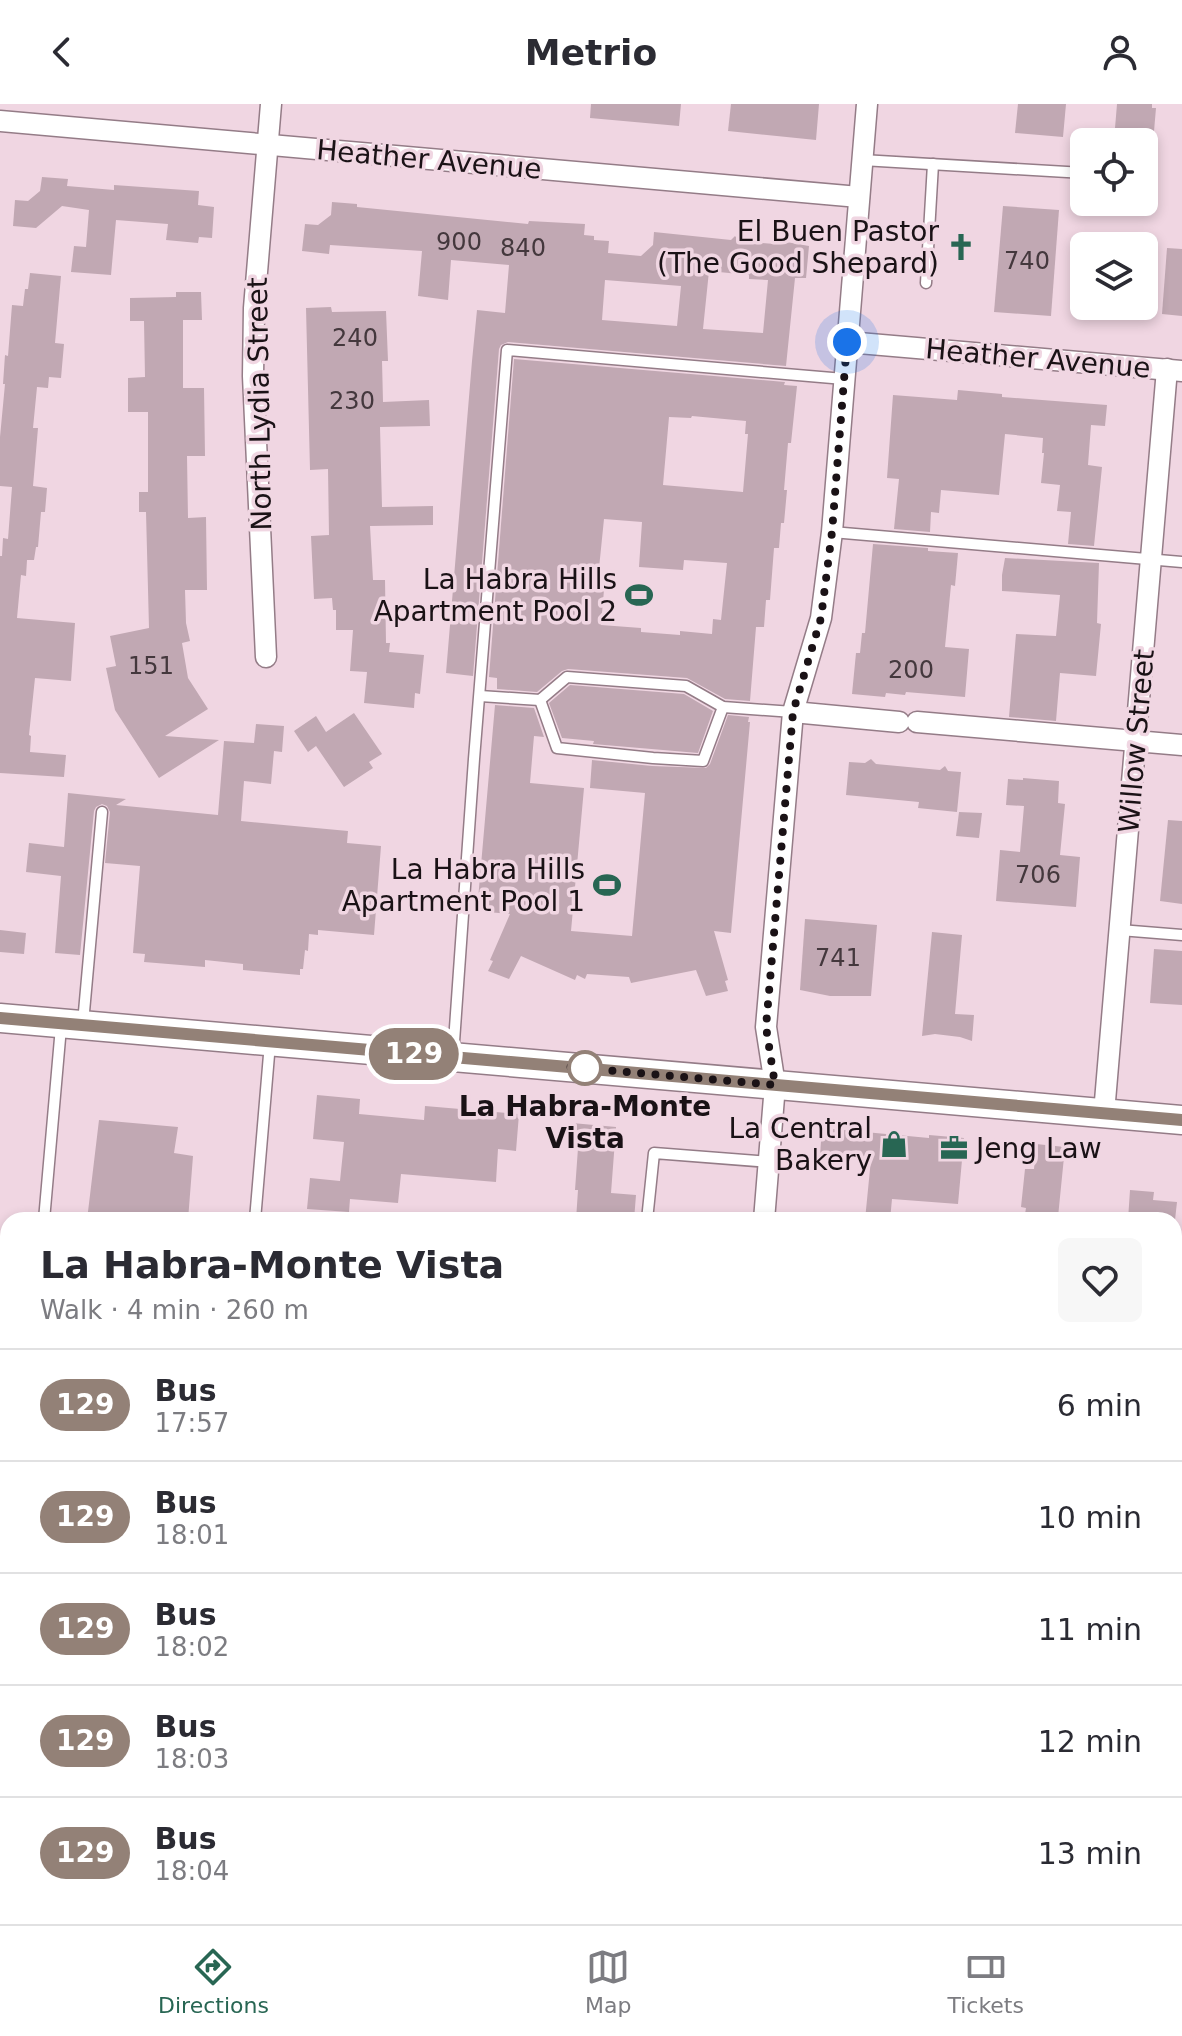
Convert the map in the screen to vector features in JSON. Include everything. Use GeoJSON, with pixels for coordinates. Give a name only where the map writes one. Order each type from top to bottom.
{"type":"FeatureCollection","features":[{"type":"Feature","properties":{"kind":"main road"},"geometry":{"type":"LineString","coordinates":[[0,1018],[1182,1120]]}},
{"type":"Feature","properties":{"kind":"street","name":"North Lydia Street"},"geometry":{"type":"LineString","coordinates":[[266,657],[253,362],[254,308],[271,104]]}},
{"type":"Feature","properties":{"kind":"street"},"geometry":{"type":"LineString","coordinates":[[765,1212],[775,1085],[766,1027],[793,712],[821,618],[832,532],[867,104]]}},
{"type":"Feature","properties":{"kind":"street","name":"Heather Avenue"},"geometry":{"type":"LineString","coordinates":[[0,121],[859,197]]}},
{"type":"Feature","properties":{"kind":"street","name":"Heather Avenue"},"geometry":{"type":"LineString","coordinates":[[847,342],[1174,370]]}},
{"type":"Feature","properties":{"kind":"street","name":"Willow Street"},"geometry":{"type":"LineString","coordinates":[[1104,1113],[1151,560],[1174,370]]}},
{"type":"Feature","properties":{"kind":"street"},"geometry":{"type":"LineString","coordinates":[[793,712],[1182,745]]}},
{"type":"Feature","properties":{"kind":"lane"},"geometry":{"type":"LineString","coordinates":[[862,160],[1070,172]]}},
{"type":"Feature","properties":{"kind":"lane"},"geometry":{"type":"LineString","coordinates":[[926,283],[933,164]]}},
{"type":"Feature","properties":{"kind":"lane"},"geometry":{"type":"LineString","coordinates":[[453,1057],[507,350],[844,379]]}},
{"type":"Feature","properties":{"kind":"lane"},"geometry":{"type":"LineString","coordinates":[[832,532],[1182,562]]}},
{"type":"Feature","properties":{"kind":"lane"},"geometry":{"type":"LineString","coordinates":[[480,696],[540,700],[567,677],[686,686],[723,707],[793,712]]}},
{"type":"Feature","properties":{"kind":"lane"},"geometry":{"type":"LineString","coordinates":[[540,700],[557,748],[703,761],[723,707]]}},
{"type":"Feature","properties":{"kind":"lane"},"geometry":{"type":"LineString","coordinates":[[45,1212],[102,812]]}},
{"type":"Feature","properties":{"kind":"lane"},"geometry":{"type":"LineString","coordinates":[[1120,930],[1182,935]]}},
{"type":"Feature","properties":{"kind":"lane"},"geometry":{"type":"LineString","coordinates":[[256,1212],[270,1041]]}},
{"type":"Feature","properties":{"kind":"lane"},"geometry":{"type":"LineString","coordinates":[[648,1212],[654,1153],[769,1162]]}},
{"type":"Feature","properties":{"kind":"building"},"geometry":{"type":"Polygon","coordinates":[[[591,104],[681,104],[679,126],[590,118],[591,104]]]}},
{"type":"Feature","properties":{"kind":"building"},"geometry":{"type":"Polygon","coordinates":[[[731,104],[819,104],[816,140],[728,131],[731,104]]]}},
{"type":"Feature","properties":{"kind":"building"},"geometry":{"type":"Polygon","coordinates":[[[1018,104],[1066,104],[1063,137],[1015,133],[1018,104]]]}},
{"type":"Feature","properties":{"kind":"building"},"geometry":{"type":"Polygon","coordinates":[[[1117,104],[1152,104],[1152,108],[1156,108],[1154,128],[1115,128],[1117,104]]]}},
{"type":"Feature","properties":{"kind":"building"},"geometry":{"type":"Polygon","coordinates":[[[42,177],[68,179],[67,186],[114,190],[114,185],[199,191],[198,205],[214,207],[212,238],[199,237],[198,243],[166,240],[168,224],[116,220],[111,275],[71,272],[74,246],[86,247],[89,210],[62,206],[36,228],[13,226],[15,200],[28,201],[40,191],[42,177]]]}},
{"type":"Feature","properties":{"kind":"building"},"geometry":{"type":"Polygon","coordinates":[[[332,202],[528,224],[529,221],[585,224],[584,235],[594,236],[594,240],[609,241],[608,253],[641,256],[653,245],[654,232],[731,240],[735,236],[739,241],[775,244],[775,240],[809,246],[806,278],[795,278],[786,366],[508,342],[501,345],[473,676],[446,673],[472,361],[477,310],[505,313],[509,265],[451,260],[448,300],[418,296],[422,251],[330,245],[329,254],[302,251],[305,224],[318,225],[331,215],[332,202]],[[709,271],[703,329],[763,333],[768,280],[709,271]],[[605,280],[602,320],[677,326],[681,286],[605,280]]]}},
{"type":"Feature","properties":{"kind":"building"},"geometry":{"type":"Polygon","coordinates":[[[1003,206],[1059,210],[1051,316],[994,312],[1003,206]]]}},
{"type":"Feature","properties":{"kind":"building"},"geometry":{"type":"Polygon","coordinates":[[[1167,248],[1182,249],[1182,316],[1162,314],[1167,248]]]}},
{"type":"Feature","properties":{"kind":"building"},"geometry":{"type":"Polygon","coordinates":[[[30,273],[61,276],[55,343],[64,344],[61,378],[49,377],[48,388],[37,387],[33,428],[38,428],[33,486],[47,488],[45,512],[41,512],[34,560],[27,560],[26,576],[21,575],[17,618],[75,623],[71,681],[35,678],[29,735],[30,752],[66,755],[64,777],[0,773],[0,556],[3,538],[8,539],[12,487],[0,486],[3,384],[12,305],[23,306],[30,273]]]}},
{"type":"Feature","properties":{"kind":"building"},"geometry":{"type":"Polygon","coordinates":[[[176,292],[201,292],[202,320],[183,320],[183,388],[204,388],[205,456],[187,456],[188,518],[206,517],[207,590],[185,590],[190,641],[182,643],[188,678],[208,709],[165,736],[219,740],[159,778],[115,710],[106,668],[116,666],[110,636],[149,628],[146,512],[139,512],[139,492],[148,492],[148,412],[128,412],[128,378],[145,377],[144,321],[130,321],[130,298],[176,297],[176,292]]]}},
{"type":"Feature","properties":{"kind":"building"},"geometry":{"type":"Polygon","coordinates":[[[331,307],[332,312],[386,311],[388,361],[382,361],[383,402],[429,400],[430,426],[380,427],[382,507],[433,506],[433,525],[370,526],[373,580],[385,580],[386,643],[390,643],[389,652],[424,655],[420,694],[415,693],[414,708],[364,703],[367,672],[350,671],[353,630],[336,630],[336,610],[333,610],[332,598],[314,599],[311,536],[329,535],[328,469],[310,470],[306,308],[331,307]]]}},
{"type":"Feature","properties":{"kind":"building"},"geometry":{"type":"Polygon","coordinates":[[[514,359],[785,382],[784,385],[797,386],[791,443],[788,443],[784,523],[781,523],[779,548],[774,548],[770,600],[766,600],[764,627],[756,627],[750,701],[725,699],[687,678],[568,669],[537,692],[497,689],[497,678],[489,677],[514,359]],[[669,417],[663,485],[743,492],[748,434],[745,434],[746,421],[669,417]],[[604,519],[598,578],[605,578],[601,625],[641,628],[641,632],[712,634],[713,619],[721,620],[727,563],[684,560],[683,570],[639,567],[642,522],[604,519]]]}},
{"type":"Feature","properties":{"kind":"building"},"geometry":{"type":"Polygon","coordinates":[[[958,390],[1002,394],[1002,397],[1107,405],[1105,426],[1091,425],[1088,465],[1102,467],[1094,546],[1068,544],[1071,512],[1057,511],[1060,485],[1041,483],[1043,438],[1005,434],[999,495],[941,490],[939,513],[931,512],[930,532],[894,529],[899,479],[887,478],[893,395],[957,400],[958,390]]]}},
{"type":"Feature","properties":{"kind":"building"},"geometry":{"type":"Polygon","coordinates":[[[873,544],[958,553],[955,586],[951,585],[945,647],[969,649],[965,697],[906,692],[905,695],[886,693],[885,697],[852,694],[856,653],[860,653],[862,633],[865,633],[873,544]]]}},
{"type":"Feature","properties":{"kind":"building"},"geometry":{"type":"Polygon","coordinates":[[[1005,558],[1099,563],[1097,623],[1101,624],[1096,676],[1060,673],[1056,721],[1009,717],[1016,634],[1056,636],[1060,595],[1002,591],[1005,558]]]}},
{"type":"Feature","properties":{"kind":"building"},"geometry":{"type":"Polygon","coordinates":[[[570,685],[684,694],[713,711],[698,753],[593,744],[594,741],[562,738],[549,703],[570,685]]]}},
{"type":"Feature","properties":{"kind":"building"},"geometry":{"type":"Polygon","coordinates":[[[495,705],[534,708],[544,737],[534,736],[530,783],[584,788],[571,931],[632,936],[645,793],[590,788],[592,760],[706,768],[728,715],[749,717],[731,933],[714,931],[728,980],[725,981],[728,991],[706,996],[696,970],[631,983],[629,977],[587,974],[585,979],[577,975],[575,980],[521,956],[509,979],[488,971],[510,914],[477,911],[495,705]]]}},
{"type":"Feature","properties":{"kind":"building"},"geometry":{"type":"Polygon","coordinates":[[[354,713],[382,754],[369,762],[373,768],[344,787],[316,746],[308,752],[294,731],[316,716],[326,732],[354,713]]]}},
{"type":"Feature","properties":{"kind":"building"},"geometry":{"type":"Polygon","coordinates":[[[256,724],[284,726],[282,752],[274,751],[271,784],[244,781],[241,821],[348,831],[347,843],[381,846],[374,935],[318,930],[318,935],[309,934],[308,951],[305,950],[300,975],[243,970],[243,964],[205,960],[205,967],[144,962],[145,954],[133,953],[140,866],[105,863],[110,812],[102,804],[94,811],[80,955],[55,953],[61,876],[26,872],[29,843],[64,847],[68,793],[126,799],[116,805],[218,815],[224,741],[254,743],[256,724]]]}},
{"type":"Feature","properties":{"kind":"building"},"geometry":{"type":"Polygon","coordinates":[[[871,759],[876,764],[940,770],[945,766],[948,771],[961,772],[957,812],[918,808],[919,802],[846,795],[849,762],[865,763],[871,759]]]}},
{"type":"Feature","properties":{"kind":"building"},"geometry":{"type":"Polygon","coordinates":[[[1008,779],[1059,781],[1058,803],[1065,804],[1060,855],[1080,857],[1076,907],[996,901],[1000,850],[1020,852],[1024,806],[1006,805],[1008,779]]]}},
{"type":"Feature","properties":{"kind":"building"},"geometry":{"type":"Polygon","coordinates":[[[959,812],[982,813],[979,838],[956,836],[959,812]]]}},
{"type":"Feature","properties":{"kind":"building"},"geometry":{"type":"Polygon","coordinates":[[[1168,820],[1182,821],[1182,904],[1160,901],[1168,820]]]}},
{"type":"Feature","properties":{"kind":"building"},"geometry":{"type":"Polygon","coordinates":[[[805,919],[877,925],[871,996],[830,996],[800,990],[805,919]]]}},
{"type":"Feature","properties":{"kind":"building"},"geometry":{"type":"Polygon","coordinates":[[[0,930],[26,933],[24,954],[0,952],[0,930]]]}},
{"type":"Feature","properties":{"kind":"building"},"geometry":{"type":"Polygon","coordinates":[[[932,932],[962,935],[955,1014],[974,1015],[972,1041],[935,1034],[922,1036],[932,932]]]}},
{"type":"Feature","properties":{"kind":"building"},"geometry":{"type":"Polygon","coordinates":[[[1154,949],[1182,951],[1182,1005],[1150,1003],[1154,949]]]}},
{"type":"Feature","properties":{"kind":"building"},"geometry":{"type":"Polygon","coordinates":[[[317,1095],[360,1099],[359,1114],[424,1120],[425,1106],[519,1114],[516,1151],[498,1149],[496,1182],[401,1174],[398,1203],[350,1199],[349,1212],[307,1209],[310,1178],[340,1181],[344,1142],[313,1139],[317,1095]]]}},
{"type":"Feature","properties":{"kind":"building"},"geometry":{"type":"Polygon","coordinates":[[[99,1120],[178,1127],[174,1153],[193,1156],[189,1212],[88,1212],[99,1120]]]}},
{"type":"Feature","properties":{"kind":"building"},"geometry":{"type":"Polygon","coordinates":[[[572,1123],[616,1127],[611,1193],[636,1195],[635,1212],[577,1212],[578,1148],[570,1148],[572,1123]]]}},
{"type":"Feature","properties":{"kind":"building"},"geometry":{"type":"Polygon","coordinates":[[[822,1128],[929,1138],[929,1135],[964,1138],[958,1204],[892,1199],[891,1212],[866,1212],[871,1159],[820,1155],[822,1128]]]}},
{"type":"Feature","properties":{"kind":"building"},"geometry":{"type":"Polygon","coordinates":[[[1036,1144],[1065,1147],[1058,1212],[1025,1212],[1026,1208],[1021,1207],[1025,1169],[1034,1169],[1036,1144]]]}},
{"type":"Feature","properties":{"kind":"building"},"geometry":{"type":"Polygon","coordinates":[[[1130,1190],[1154,1192],[1153,1200],[1177,1202],[1176,1212],[1129,1212],[1130,1190]]]}},
{"type":"Feature","properties":{"kind":"bus line","name":"129"},"geometry":{"type":"LineString","coordinates":[[0,1018],[1182,1120]]}},
{"type":"Feature","properties":{"kind":"place","name":"El Buen Pastor (The Good Shepard)"},"geometry":{"type":"Point","coordinates":[961,247]}},
{"type":"Feature","properties":{"kind":"place","name":"La Habra Hills Apartment Pool 2"},"geometry":{"type":"Point","coordinates":[639,595]}},
{"type":"Feature","properties":{"kind":"place","name":"La Habra Hills Apartment Pool 1"},"geometry":{"type":"Point","coordinates":[607,885]}},
{"type":"Feature","properties":{"kind":"place","name":"La Habra-Monte Vista"},"geometry":{"type":"Point","coordinates":[585,1068]}},
{"type":"Feature","properties":{"kind":"place","name":"La Central Bakery"},"geometry":{"type":"Point","coordinates":[894,1144]}},
{"type":"Feature","properties":{"kind":"place","name":"Jeng Law"},"geometry":{"type":"Point","coordinates":[954,1148]}},
{"type":"Feature","properties":{"kind":"route"},"geometry":{"type":"LineString","coordinates":[[585,1068],[570,1067],[775,1085],[766,1027],[793,712],[821,618],[832,532],[847,342]]}}]}
